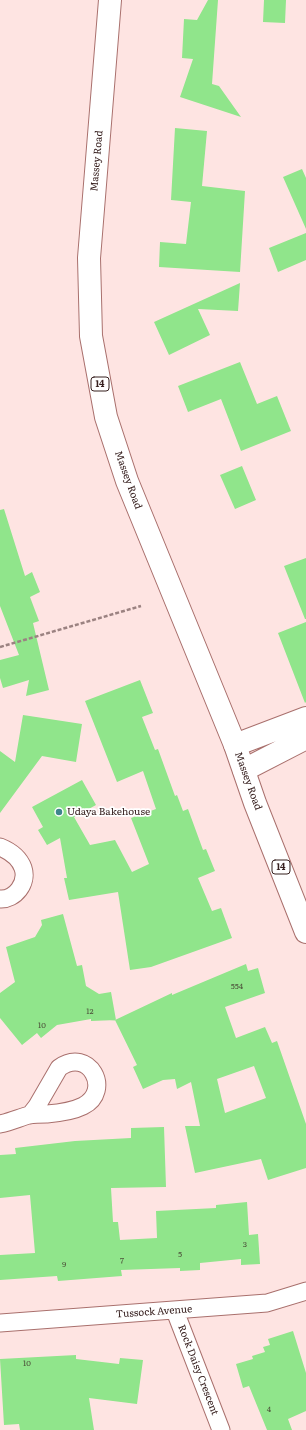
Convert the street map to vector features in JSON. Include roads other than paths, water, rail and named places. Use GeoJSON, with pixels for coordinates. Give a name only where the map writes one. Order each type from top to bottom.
{"type":"FeatureCollection","features":[{"type":"Feature","properties":{"kind":"main road","name":"Massey Road"},"geometry":{"type":"LineString","coordinates":[[110,0],[89,258],[91,336],[106,417],[127,481],[235,745],[255,802],[306,932]]}},
{"type":"Feature","properties":{"kind":"main road"},"geometry":{"type":"LineString","coordinates":[[235,745],[306,718]]}},
{"type":"Feature","properties":{"kind":"main road"},"geometry":{"type":"LineString","coordinates":[[244,770],[306,738]]}},
{"type":"Feature","properties":{"kind":"street"},"geometry":{"type":"LineString","coordinates":[[0,847],[10,851],[24,869],[23,881],[17,893],[10,898],[0,899]]}},
{"type":"Feature","properties":{"kind":"street"},"geometry":{"type":"LineString","coordinates":[[0,1124],[30,1115]]}},
{"type":"Feature","properties":{"kind":"street","name":"Tussock Avenue"},"geometry":{"type":"LineString","coordinates":[[0,1323],[267,1303],[306,1291]]}},
{"type":"Feature","properties":{"kind":"street","name":"Rock Daisy Crescent"},"geometry":{"type":"LineString","coordinates":[[175,1311],[221,1430]]}},
{"type":"Feature","properties":{"kind":"place","name":"Udaya Bakehouse"},"geometry":{"type":"Point","coordinates":[59,812]}}]}
